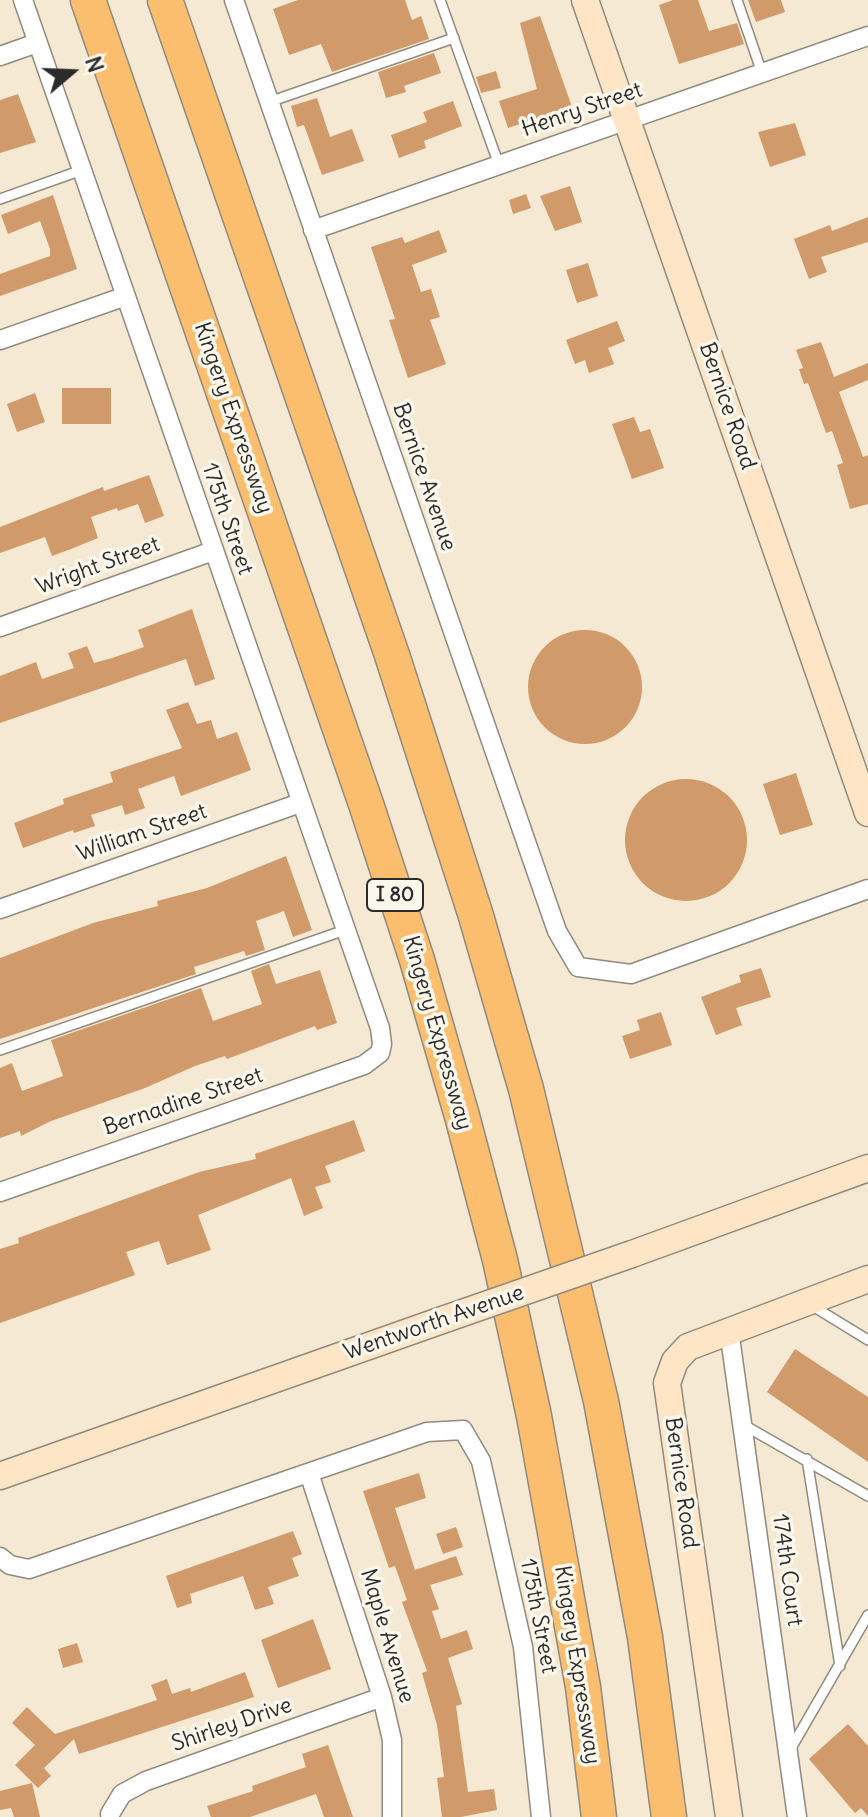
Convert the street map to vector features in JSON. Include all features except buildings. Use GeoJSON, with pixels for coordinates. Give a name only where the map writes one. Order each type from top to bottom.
{"type":"FeatureCollection","features":[{"type":"Feature","properties":{"kind":"highway","name":"Kingery Expressway"},"geometry":{"type":"LineString","coordinates":[[88,0],[366,804],[417,960],[462,1116],[500,1260],[534,1416],[583,1687],[599,1817]]}},
{"type":"Feature","properties":{"kind":"highway"},"geometry":{"type":"LineString","coordinates":[[165,0],[397,669],[476,916],[526,1089],[601,1401],[645,1637],[669,1817]]}},
{"type":"Feature","properties":{"kind":"street","name":"175th Street"},"geometry":{"type":"LineString","coordinates":[[23,0],[380,1028],[380,1053]]}},
{"type":"Feature","properties":{"kind":"street","name":"Bernice Avenue"},"geometry":{"type":"LineString","coordinates":[[234,0],[557,931],[578,967],[631,974],[868,889]]}},
{"type":"Feature","properties":{"kind":"street","name":"Bernice Road"},"geometry":{"type":"LineString","coordinates":[[585,0],[868,813]]}},
{"type":"Feature","properties":{"kind":"street","name":"Henry Street"},"geometry":{"type":"LineString","coordinates":[[313,230],[868,36]]}},
{"type":"Feature","properties":{"kind":"street"},"geometry":{"type":"LineString","coordinates":[[0,56],[37,43]]}},
{"type":"Feature","properties":{"kind":"street"},"geometry":{"type":"LineString","coordinates":[[0,340],[126,296]]}},
{"type":"Feature","properties":{"kind":"street","name":"Wright Street"},"geometry":{"type":"LineString","coordinates":[[0,627],[213,551]]}},
{"type":"Feature","properties":{"kind":"street","name":"William Street"},"geometry":{"type":"LineString","coordinates":[[0,909],[300,803]]}},
{"type":"Feature","properties":{"kind":"street","name":"Bernadine Street"},"geometry":{"type":"LineString","coordinates":[[0,1192],[364,1065],[380,1053]]}},
{"type":"Feature","properties":{"kind":"street","name":"Wentworth Avenue"},"geometry":{"type":"LineString","coordinates":[[0,1476],[868,1168]]}},
{"type":"Feature","properties":{"kind":"street","name":"Bernice Road"},"geometry":{"type":"LineString","coordinates":[[729,1817],[667,1383],[675,1361],[688,1347],[868,1279]]}},
{"type":"Feature","properties":{"kind":"street","name":"174th Court"},"geometry":{"type":"LineString","coordinates":[[729,1330],[797,1817]]}},
{"type":"Feature","properties":{"kind":"street","name":"175th Street"},"geometry":{"type":"LineString","coordinates":[[309,1473],[427,1432],[463,1430],[481,1461],[523,1647],[541,1817]]}},
{"type":"Feature","properties":{"kind":"street"},"geometry":{"type":"LineString","coordinates":[[0,1557],[10,1565],[29,1569],[309,1473]]}},
{"type":"Feature","properties":{"kind":"street","name":"Maple Avenue"},"geometry":{"type":"LineString","coordinates":[[309,1473],[382,1697],[392,1740],[392,1817]]}},
{"type":"Feature","properties":{"kind":"street","name":"Shirley Drive"},"geometry":{"type":"LineString","coordinates":[[110,1814],[122,1794],[146,1781],[382,1697]]}},
{"type":"Feature","properties":{"kind":"lane"},"geometry":{"type":"LineString","coordinates":[[440,0],[499,165]]}},
{"type":"Feature","properties":{"kind":"lane"},"geometry":{"type":"LineString","coordinates":[[737,0],[762,73]]}},
{"type":"Feature","properties":{"kind":"lane"},"geometry":{"type":"LineString","coordinates":[[269,102],[454,38]]}},
{"type":"Feature","properties":{"kind":"lane"},"geometry":{"type":"LineString","coordinates":[[0,199],[82,170]]}},
{"type":"Feature","properties":{"kind":"lane"},"geometry":{"type":"LineString","coordinates":[[0,1050],[345,930]]}},
{"type":"Feature","properties":{"kind":"lane"},"geometry":{"type":"LineString","coordinates":[[805,1301],[868,1340]]}},
{"type":"Feature","properties":{"kind":"lane"},"geometry":{"type":"LineString","coordinates":[[742,1424],[868,1496]]}},
{"type":"Feature","properties":{"kind":"lane"},"geometry":{"type":"LineString","coordinates":[[807,1459],[840,1666]]}},
{"type":"Feature","properties":{"kind":"lane"},"geometry":{"type":"LineString","coordinates":[[788,1753],[868,1615]]}}]}
